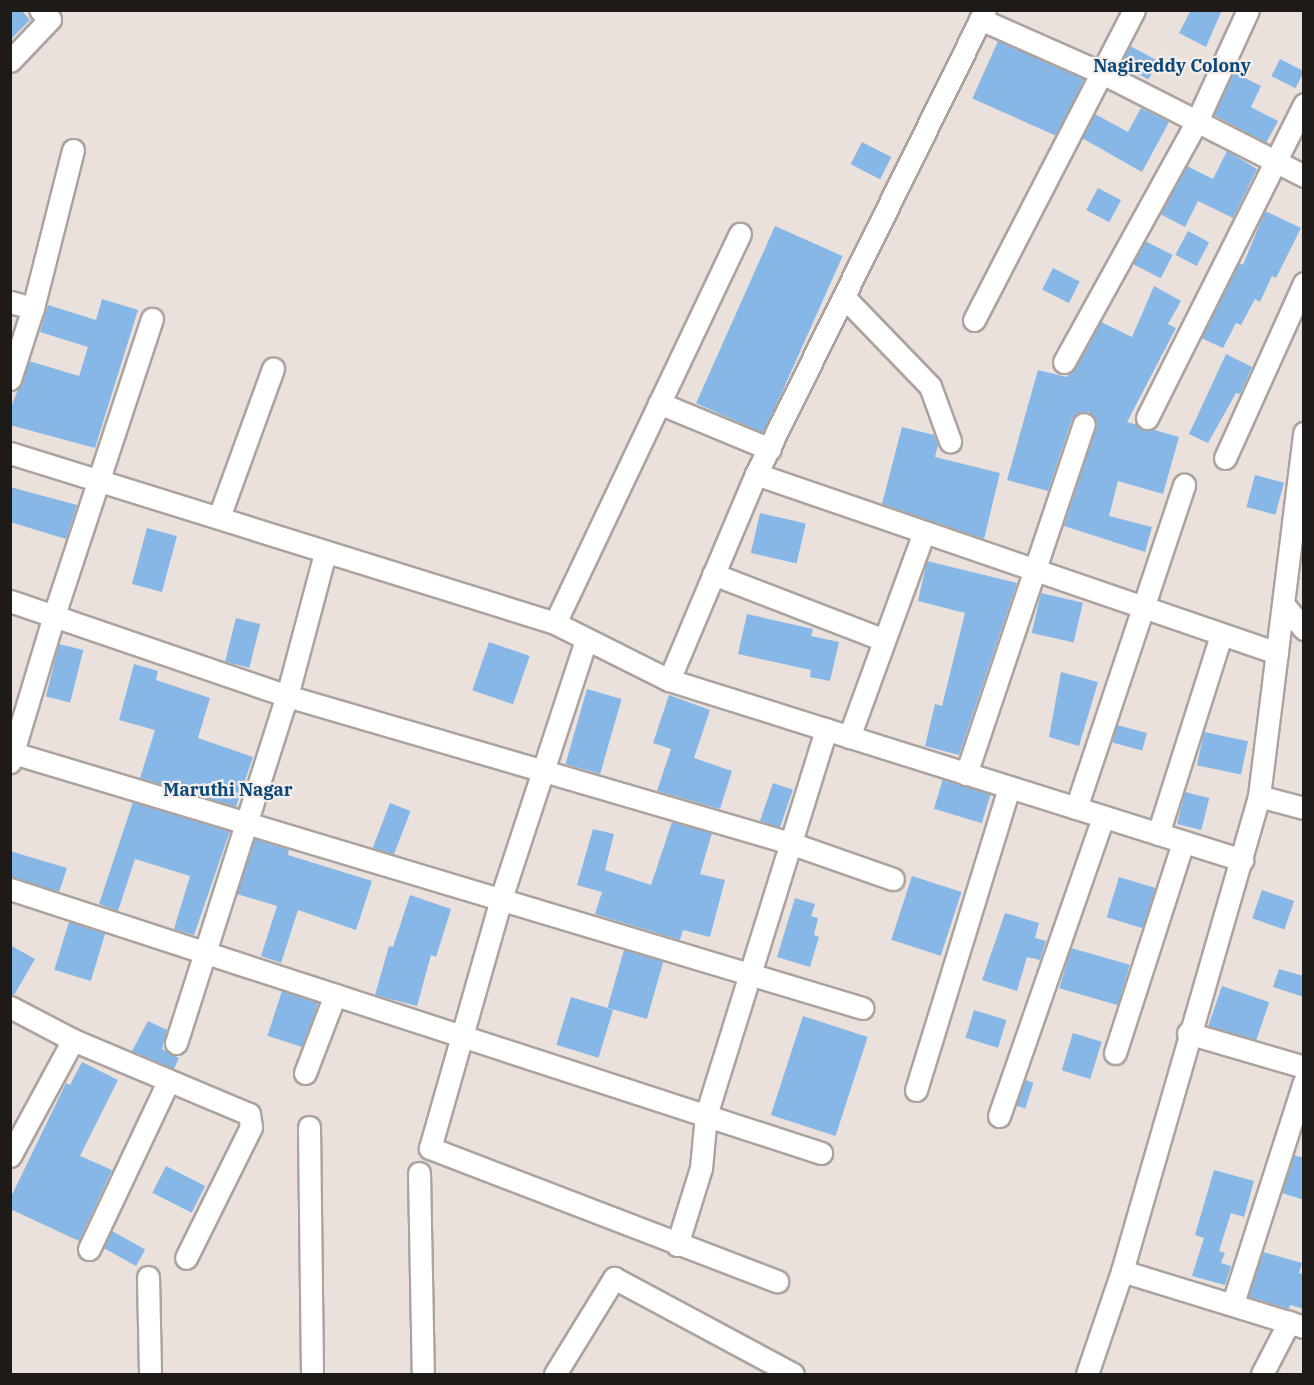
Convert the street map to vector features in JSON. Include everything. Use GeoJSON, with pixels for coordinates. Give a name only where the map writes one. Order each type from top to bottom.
{"type":"FeatureCollection","features":[{"type":"Feature","properties":{"kind":"street"},"geometry":{"type":"LineString","coordinates":[[10,61],[50,19],[40,10]]}},
{"type":"Feature","properties":{"kind":"street"},"geometry":{"type":"LineString","coordinates":[[974,320],[1104,75],[1134,10]]}},
{"type":"Feature","properties":{"kind":"street"},"geometry":{"type":"LineString","coordinates":[[1064,362],[1197,121],[1248,10]]}},
{"type":"Feature","properties":{"kind":"street"},"geometry":{"type":"LineString","coordinates":[[669,680],[756,474],[983,15],[1304,176]]}},
{"type":"Feature","properties":{"kind":"street"},"geometry":{"type":"LineString","coordinates":[[1147,418],[1304,104]]}},
{"type":"Feature","properties":{"kind":"street"},"geometry":{"type":"LineString","coordinates":[[10,378],[33,308],[73,150]]}},
{"type":"Feature","properties":{"kind":"street"},"geometry":{"type":"LineString","coordinates":[[555,623],[740,234]]}},
{"type":"Feature","properties":{"kind":"street"},"geometry":{"type":"LineString","coordinates":[[1225,458],[1304,283]]}},
{"type":"Feature","properties":{"kind":"street"},"geometry":{"type":"LineString","coordinates":[[844,297],[930,386],[950,441]]}},
{"type":"Feature","properties":{"kind":"street"},"geometry":{"type":"LineString","coordinates":[[10,302],[33,308]]}},
{"type":"Feature","properties":{"kind":"street"},"geometry":{"type":"LineString","coordinates":[[152,320],[54,615],[12,755],[245,822],[862,1008]]}},
{"type":"Feature","properties":{"kind":"street"},"geometry":{"type":"LineString","coordinates":[[219,517],[273,369]]}},
{"type":"Feature","properties":{"kind":"street"},"geometry":{"type":"LineString","coordinates":[[658,403],[770,448]]}},
{"type":"Feature","properties":{"kind":"street"},"geometry":{"type":"LineString","coordinates":[[966,774],[1084,424]]}},
{"type":"Feature","properties":{"kind":"street"},"geometry":{"type":"LineString","coordinates":[[1087,1374],[1122,1271],[1188,1033],[1242,860],[1259,795],[1304,433]]}},
{"type":"Feature","properties":{"kind":"street"},"geometry":{"type":"LineString","coordinates":[[10,453],[555,623],[669,680],[1242,860]]}},
{"type":"Feature","properties":{"kind":"street"},"geometry":{"type":"LineString","coordinates":[[756,474],[1143,609],[1277,652]]}},
{"type":"Feature","properties":{"kind":"street"},"geometry":{"type":"LineString","coordinates":[[1076,808],[1184,485]]}},
{"type":"Feature","properties":{"kind":"street"},"geometry":{"type":"LineString","coordinates":[[849,737],[924,532]]}},
{"type":"Feature","properties":{"kind":"street"},"geometry":{"type":"LineString","coordinates":[[176,1043],[287,696],[325,553]]}},
{"type":"Feature","properties":{"kind":"street"},"geometry":{"type":"LineString","coordinates":[[713,574],[884,640]]}},
{"type":"Feature","properties":{"kind":"street"},"geometry":{"type":"LineString","coordinates":[[10,601],[287,696],[542,773],[790,843],[893,879]]}},
{"type":"Feature","properties":{"kind":"street"},"geometry":{"type":"LineString","coordinates":[[1283,604],[1304,629]]}},
{"type":"Feature","properties":{"kind":"street"},"geometry":{"type":"LineString","coordinates":[[1158,834],[1221,635]]}},
{"type":"Feature","properties":{"kind":"street"},"geometry":{"type":"LineString","coordinates":[[586,640],[501,899],[464,1036],[430,1148],[677,1245],[777,1281]]}},
{"type":"Feature","properties":{"kind":"street"},"geometry":{"type":"LineString","coordinates":[[677,1245],[701,1168],[705,1115],[826,729]]}},
{"type":"Feature","properties":{"kind":"street"},"geometry":{"type":"LineString","coordinates":[[916,1090],[1009,787]]}},
{"type":"Feature","properties":{"kind":"street"},"geometry":{"type":"LineString","coordinates":[[1259,795],[1304,808]]}},
{"type":"Feature","properties":{"kind":"street"},"geometry":{"type":"LineString","coordinates":[[999,1116],[1104,817]]}},
{"type":"Feature","properties":{"kind":"street"},"geometry":{"type":"LineString","coordinates":[[1115,1053],[1183,842]]}},
{"type":"Feature","properties":{"kind":"street"},"geometry":{"type":"LineString","coordinates":[[10,890],[821,1153]]}},
{"type":"Feature","properties":{"kind":"street"},"geometry":{"type":"LineString","coordinates":[[305,1074],[335,995]]}},
{"type":"Feature","properties":{"kind":"street"},"geometry":{"type":"LineString","coordinates":[[10,1007],[73,1041],[249,1114],[252,1120],[186,1258]]}},
{"type":"Feature","properties":{"kind":"street"},"geometry":{"type":"LineString","coordinates":[[1188,1033],[1304,1067]]}},
{"type":"Feature","properties":{"kind":"street"},"geometry":{"type":"LineString","coordinates":[[10,1156],[73,1041]]}},
{"type":"Feature","properties":{"kind":"street"},"geometry":{"type":"LineString","coordinates":[[89,1249],[168,1082]]}},
{"type":"Feature","properties":{"kind":"street"},"geometry":{"type":"LineString","coordinates":[[1233,1303],[1304,1082]]}},
{"type":"Feature","properties":{"kind":"street"},"geometry":{"type":"LineString","coordinates":[[309,1127],[312,1374]]}},
{"type":"Feature","properties":{"kind":"street"},"geometry":{"type":"LineString","coordinates":[[419,1173],[423,1374]]}},
{"type":"Feature","properties":{"kind":"street"},"geometry":{"type":"LineString","coordinates":[[1122,1271],[1296,1324],[1262,1374]]}},
{"type":"Feature","properties":{"kind":"street"},"geometry":{"type":"LineString","coordinates":[[148,1277],[150,1374]]}},
{"type":"Feature","properties":{"kind":"street"},"geometry":{"type":"LineString","coordinates":[[555,1374],[614,1278],[793,1374]]}},
{"type":"Feature","properties":{"kind":"building"},"geometry":{"type":"Polygon","coordinates":[[[10,10],[21,10],[30,20],[10,40],[10,10]]]}},
{"type":"Feature","properties":{"kind":"building"},"geometry":{"type":"Polygon","coordinates":[[[1191,10],[1222,10],[1206,47],[1179,33],[1191,10]]]}},
{"type":"Feature","properties":{"kind":"building"},"geometry":{"type":"Polygon","coordinates":[[[998,41],[1084,79],[1058,137],[972,99],[998,41]]]}},
{"type":"Feature","properties":{"kind":"building"},"geometry":{"type":"Polygon","coordinates":[[[1130,46],[1158,61],[1148,80],[1120,65],[1130,46]]]}},
{"type":"Feature","properties":{"kind":"building"},"geometry":{"type":"Polygon","coordinates":[[[1280,59],[1304,71],[1295,88],[1271,76],[1280,59]]]}},
{"type":"Feature","properties":{"kind":"building"},"geometry":{"type":"Polygon","coordinates":[[[1233,72],[1261,86],[1251,107],[1278,121],[1266,143],[1214,115],[1233,72]]]}},
{"type":"Feature","properties":{"kind":"building"},"geometry":{"type":"Polygon","coordinates":[[[1141,108],[1169,122],[1142,172],[1082,138],[1095,114],[1128,132],[1141,108]]]}},
{"type":"Feature","properties":{"kind":"building"},"geometry":{"type":"Polygon","coordinates":[[[862,142],[891,157],[880,179],[851,164],[862,142]]]}},
{"type":"Feature","properties":{"kind":"building"},"geometry":{"type":"Polygon","coordinates":[[[1227,151],[1257,169],[1233,218],[1198,201],[1185,227],[1160,214],[1187,166],[1213,179],[1227,151]]]}},
{"type":"Feature","properties":{"kind":"building"},"geometry":{"type":"Polygon","coordinates":[[[1098,188],[1121,200],[1109,222],[1086,210],[1098,188]]]}},
{"type":"Feature","properties":{"kind":"building"},"geometry":{"type":"Polygon","coordinates":[[[1265,211],[1301,228],[1276,278],[1272,276],[1260,302],[1255,299],[1241,325],[1236,323],[1223,348],[1201,338],[1239,263],[1243,265],[1265,211]]]}},
{"type":"Feature","properties":{"kind":"building"},"geometry":{"type":"Polygon","coordinates":[[[775,226],[843,256],[764,433],[696,403],[775,226]]]}},
{"type":"Feature","properties":{"kind":"building"},"geometry":{"type":"Polygon","coordinates":[[[1188,231],[1209,242],[1197,266],[1175,255],[1188,231]]]}},
{"type":"Feature","properties":{"kind":"building"},"geometry":{"type":"Polygon","coordinates":[[[1145,241],[1173,255],[1161,278],[1133,264],[1145,241]]]}},
{"type":"Feature","properties":{"kind":"building"},"geometry":{"type":"Polygon","coordinates":[[[1053,268],[1080,282],[1069,303],[1042,289],[1053,268]]]}},
{"type":"Feature","properties":{"kind":"building"},"geometry":{"type":"Polygon","coordinates":[[[1154,286],[1181,301],[1168,324],[1176,328],[1127,422],[1179,437],[1163,494],[1118,481],[1109,516],[1152,527],[1145,552],[1064,526],[1096,428],[1096,421],[1089,412],[1081,412],[1072,419],[1048,491],[1007,480],[1038,370],[1067,377],[1101,322],[1132,337],[1154,286]]]}},
{"type":"Feature","properties":{"kind":"building"},"geometry":{"type":"Polygon","coordinates":[[[102,299],[138,310],[95,448],[10,425],[10,410],[29,361],[79,376],[88,347],[40,332],[48,305],[96,320],[102,299]]]}},
{"type":"Feature","properties":{"kind":"building"},"geometry":{"type":"Polygon","coordinates":[[[1226,354],[1252,367],[1240,394],[1236,393],[1208,443],[1189,434],[1226,354]]]}},
{"type":"Feature","properties":{"kind":"building"},"geometry":{"type":"Polygon","coordinates":[[[902,427],[934,435],[938,445],[935,457],[1000,473],[984,539],[882,504],[902,427]]]}},
{"type":"Feature","properties":{"kind":"building"},"geometry":{"type":"Polygon","coordinates":[[[1255,475],[1284,483],[1275,515],[1246,507],[1255,475]]]}},
{"type":"Feature","properties":{"kind":"building"},"geometry":{"type":"Polygon","coordinates":[[[10,487],[77,505],[66,539],[10,522],[10,487]]]}},
{"type":"Feature","properties":{"kind":"building"},"geometry":{"type":"Polygon","coordinates":[[[760,513],[806,524],[797,564],[751,553],[760,513]]]}},
{"type":"Feature","properties":{"kind":"building"},"geometry":{"type":"Polygon","coordinates":[[[147,528],[177,536],[162,592],[132,584],[147,528]]]}},
{"type":"Feature","properties":{"kind":"building"},"geometry":{"type":"Polygon","coordinates":[[[927,561],[1017,583],[959,755],[925,746],[935,704],[942,706],[965,613],[918,601],[927,561]]]}},
{"type":"Feature","properties":{"kind":"building"},"geometry":{"type":"Polygon","coordinates":[[[1041,593],[1083,603],[1074,643],[1032,633],[1041,593]]]}},
{"type":"Feature","properties":{"kind":"building"},"geometry":{"type":"Polygon","coordinates":[[[747,614],[813,629],[811,636],[839,642],[830,681],[810,677],[811,670],[738,654],[747,614]]]}},
{"type":"Feature","properties":{"kind":"building"},"geometry":{"type":"Polygon","coordinates":[[[236,618],[260,624],[249,668],[225,662],[236,618]]]}},
{"type":"Feature","properties":{"kind":"building"},"geometry":{"type":"Polygon","coordinates":[[[489,642],[530,656],[513,704],[472,690],[489,642]]]}},
{"type":"Feature","properties":{"kind":"building"},"geometry":{"type":"Polygon","coordinates":[[[59,644],[83,650],[70,702],[46,696],[59,644]]]}},
{"type":"Feature","properties":{"kind":"building"},"geometry":{"type":"Polygon","coordinates":[[[134,664],[158,671],[156,680],[210,698],[198,738],[253,757],[236,807],[140,778],[155,730],[119,720],[134,664]]]}},
{"type":"Feature","properties":{"kind":"building"},"geometry":{"type":"Polygon","coordinates":[[[1061,672],[1098,682],[1079,746],[1049,737],[1061,672]]]}},
{"type":"Feature","properties":{"kind":"building"},"geometry":{"type":"Polygon","coordinates":[[[587,689],[622,699],[600,774],[566,764],[587,689]]]}},
{"type":"Feature","properties":{"kind":"building"},"geometry":{"type":"Polygon","coordinates":[[[669,695],[710,710],[694,758],[732,771],[720,809],[657,791],[671,749],[653,743],[669,695]]]}},
{"type":"Feature","properties":{"kind":"building"},"geometry":{"type":"Polygon","coordinates":[[[1117,725],[1147,733],[1142,750],[1112,742],[1117,725]]]}},
{"type":"Feature","properties":{"kind":"building"},"geometry":{"type":"Polygon","coordinates":[[[1204,732],[1248,741],[1241,775],[1197,765],[1204,732]]]}},
{"type":"Feature","properties":{"kind":"building"},"geometry":{"type":"Polygon","coordinates":[[[943,779],[991,794],[982,823],[934,809],[943,779]]]}},
{"type":"Feature","properties":{"kind":"building"},"geometry":{"type":"Polygon","coordinates":[[[773,783],[793,790],[780,828],[760,821],[773,783]]]}},
{"type":"Feature","properties":{"kind":"building"},"geometry":{"type":"Polygon","coordinates":[[[1185,792],[1209,798],[1201,830],[1177,824],[1185,792]]]}},
{"type":"Feature","properties":{"kind":"building"},"geometry":{"type":"Polygon","coordinates":[[[133,802],[230,831],[194,935],[174,929],[190,876],[135,859],[118,911],[99,904],[133,802]]]}},
{"type":"Feature","properties":{"kind":"building"},"geometry":{"type":"Polygon","coordinates":[[[390,803],[411,811],[393,856],[373,848],[390,803]]]}},
{"type":"Feature","properties":{"kind":"building"},"geometry":{"type":"Polygon","coordinates":[[[672,822],[712,833],[700,874],[725,880],[710,937],[683,930],[680,940],[595,914],[602,892],[577,885],[593,829],[614,834],[605,870],[651,885],[672,822]]]}},
{"type":"Feature","properties":{"kind":"building"},"geometry":{"type":"Polygon","coordinates":[[[255,839],[289,850],[288,855],[372,881],[356,930],[298,910],[281,963],[261,956],[277,906],[237,894],[255,839]]]}},
{"type":"Feature","properties":{"kind":"building"},"geometry":{"type":"Polygon","coordinates":[[[10,851],[67,868],[59,892],[10,877],[10,851]]]}},
{"type":"Feature","properties":{"kind":"building"},"geometry":{"type":"Polygon","coordinates":[[[912,876],[961,892],[941,956],[891,940],[912,876]]]}},
{"type":"Feature","properties":{"kind":"building"},"geometry":{"type":"Polygon","coordinates":[[[1119,877],[1155,888],[1143,928],[1107,917],[1119,877]]]}},
{"type":"Feature","properties":{"kind":"building"},"geometry":{"type":"Polygon","coordinates":[[[1262,890],[1294,901],[1284,929],[1252,918],[1262,890]]]}},
{"type":"Feature","properties":{"kind":"building"},"geometry":{"type":"Polygon","coordinates":[[[410,895],[451,909],[436,957],[431,955],[417,1006],[375,995],[389,946],[393,947],[410,895]]]}},
{"type":"Feature","properties":{"kind":"building"},"geometry":{"type":"Polygon","coordinates":[[[795,898],[815,904],[811,916],[818,918],[814,935],[819,937],[810,967],[777,957],[795,898]]]}},
{"type":"Feature","properties":{"kind":"building"},"geometry":{"type":"Polygon","coordinates":[[[1005,913],[1039,923],[1035,938],[1046,941],[1040,960],[1027,957],[1017,991],[982,980],[1005,913]]]}},
{"type":"Feature","properties":{"kind":"building"},"geometry":{"type":"Polygon","coordinates":[[[69,922],[105,933],[91,981],[54,970],[69,922]]]}},
{"type":"Feature","properties":{"kind":"building"},"geometry":{"type":"Polygon","coordinates":[[[10,945],[35,959],[14,995],[10,994],[10,945]]]}},
{"type":"Feature","properties":{"kind":"building"},"geometry":{"type":"Polygon","coordinates":[[[1071,948],[1130,965],[1118,1005],[1059,988],[1071,948]]]}},
{"type":"Feature","properties":{"kind":"building"},"geometry":{"type":"Polygon","coordinates":[[[624,950],[663,961],[647,1019],[607,1008],[624,950]]]}},
{"type":"Feature","properties":{"kind":"building"},"geometry":{"type":"Polygon","coordinates":[[[1279,969],[1304,976],[1304,997],[1273,987],[1279,969]]]}},
{"type":"Feature","properties":{"kind":"building"},"geometry":{"type":"Polygon","coordinates":[[[1222,986],[1269,1002],[1256,1042],[1208,1026],[1222,986]]]}},
{"type":"Feature","properties":{"kind":"building"},"geometry":{"type":"Polygon","coordinates":[[[282,991],[318,1003],[304,1047],[267,1036],[282,991]]]}},
{"type":"Feature","properties":{"kind":"building"},"geometry":{"type":"Polygon","coordinates":[[[571,997],[613,1010],[598,1058],[556,1045],[571,997]]]}},
{"type":"Feature","properties":{"kind":"building"},"geometry":{"type":"Polygon","coordinates":[[[974,1010],[1007,1020],[998,1048],[966,1038],[974,1010]]]}},
{"type":"Feature","properties":{"kind":"building"},"geometry":{"type":"Polygon","coordinates":[[[803,1016],[868,1037],[836,1136],[771,1115],[803,1016]]]}},
{"type":"Feature","properties":{"kind":"building"},"geometry":{"type":"Polygon","coordinates":[[[148,1021],[167,1030],[162,1049],[179,1058],[174,1069],[132,1051],[148,1021]]]}},
{"type":"Feature","properties":{"kind":"building"},"geometry":{"type":"Polygon","coordinates":[[[1073,1033],[1102,1042],[1090,1079],[1062,1070],[1073,1033]]]}},
{"type":"Feature","properties":{"kind":"building"},"geometry":{"type":"Polygon","coordinates":[[[82,1062],[118,1080],[80,1156],[112,1170],[79,1241],[10,1209],[10,1199],[66,1083],[70,1085],[82,1062]]]}},
{"type":"Feature","properties":{"kind":"building"},"geometry":{"type":"Polygon","coordinates":[[[1025,1080],[1034,1083],[1025,1108],[1017,1106],[1025,1080]]]}},
{"type":"Feature","properties":{"kind":"building"},"geometry":{"type":"Polygon","coordinates":[[[1294,1155],[1304,1158],[1304,1200],[1282,1193],[1294,1155]]]}},
{"type":"Feature","properties":{"kind":"building"},"geometry":{"type":"Polygon","coordinates":[[[166,1166],[205,1186],[192,1213],[152,1193],[166,1166]]]}},
{"type":"Feature","properties":{"kind":"building"},"geometry":{"type":"Polygon","coordinates":[[[1214,1170],[1254,1181],[1244,1217],[1231,1213],[1219,1251],[1225,1253],[1221,1263],[1231,1266],[1225,1285],[1192,1276],[1204,1238],[1195,1235],[1214,1170]]]}},
{"type":"Feature","properties":{"kind":"building"},"geometry":{"type":"Polygon","coordinates":[[[112,1231],[145,1249],[136,1266],[103,1248],[112,1231]]]}},
{"type":"Feature","properties":{"kind":"building"},"geometry":{"type":"Polygon","coordinates":[[[1263,1252],[1302,1263],[1299,1273],[1304,1274],[1304,1309],[1290,1305],[1289,1309],[1248,1297],[1263,1252]]]}},
{"type":"Feature","properties":{"kind":"district","name":"Nagireddy Colony"},"geometry":{"type":"Point","coordinates":[1172,66]}},
{"type":"Feature","properties":{"kind":"district","name":"Maruthi Nagar"},"geometry":{"type":"Point","coordinates":[228,790]}}]}
